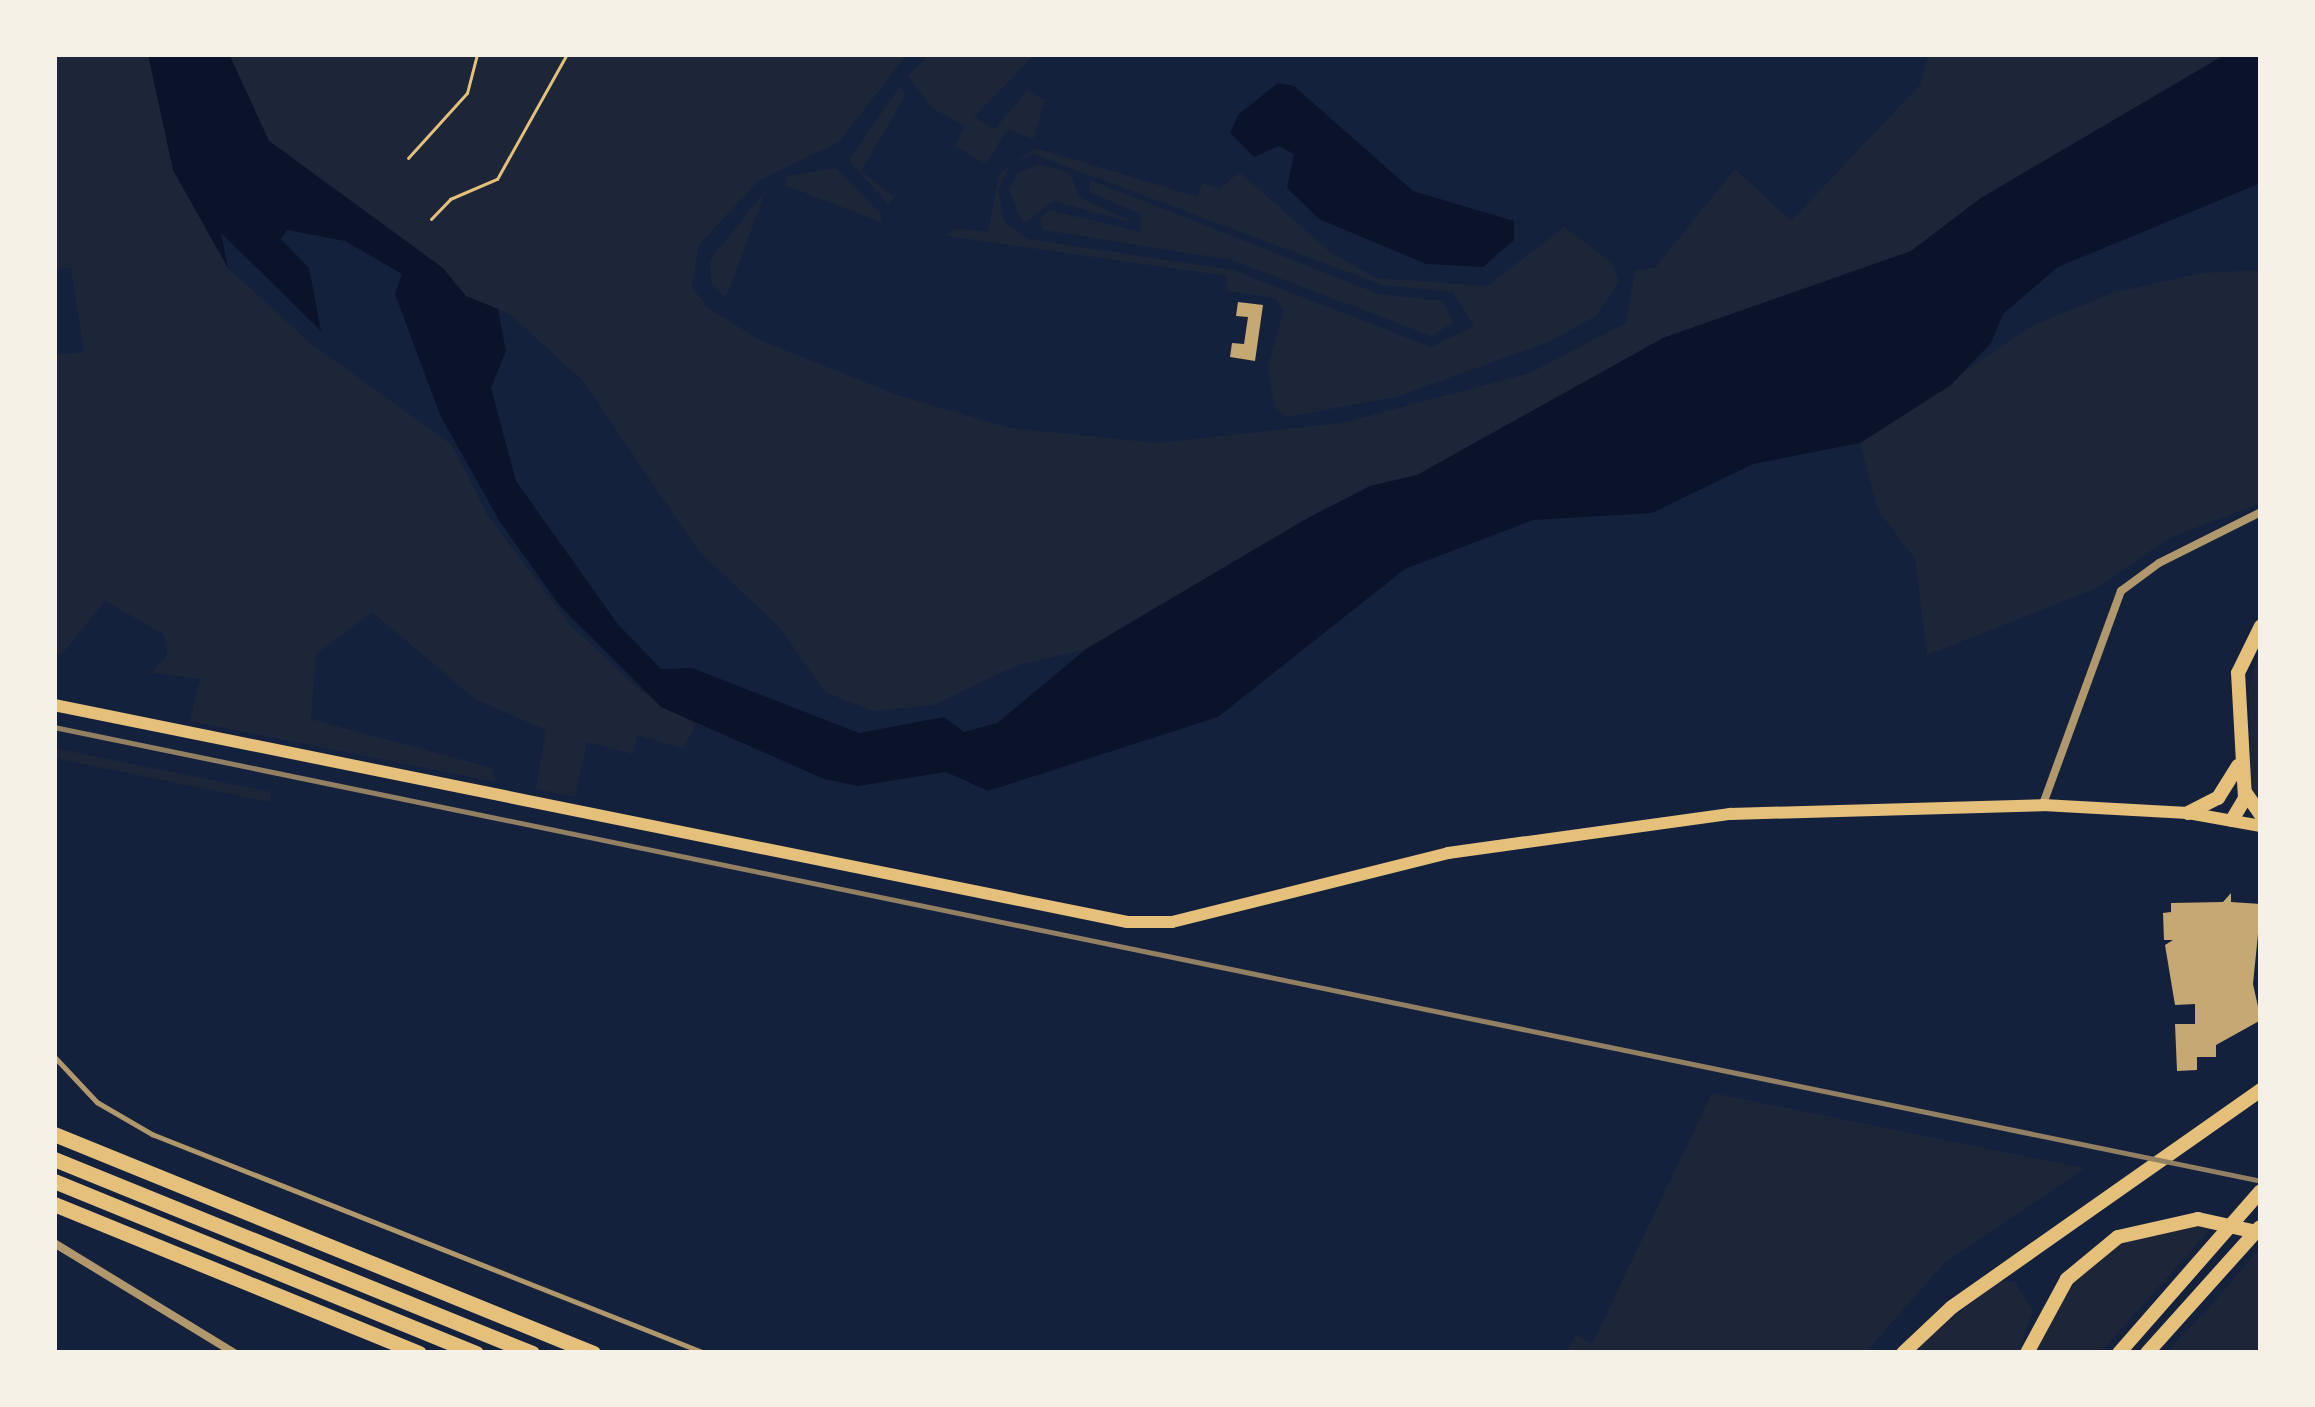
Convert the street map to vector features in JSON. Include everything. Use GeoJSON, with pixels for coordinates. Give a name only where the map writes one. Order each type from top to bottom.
{"type":"FeatureCollection","features":[{"type":"Feature","properties":{"kind":"highway"},"geometry":{"type":"LineString","coordinates":[[2261,626],[2238,673],[2245,792],[2261,815]]}},
{"type":"Feature","properties":{"kind":"highway"},"geometry":{"type":"LineString","coordinates":[[2232,820],[2228,788],[2240,760]]}},
{"type":"Feature","properties":{"kind":"highway"},"geometry":{"type":"LineString","coordinates":[[2188,813],[2228,788]]}},
{"type":"Feature","properties":{"kind":"highway"},"geometry":{"type":"LineString","coordinates":[[2232,820],[2245,792]]}},
{"type":"Feature","properties":{"kind":"highway"},"geometry":{"type":"LineString","coordinates":[[1903,1353],[1952,1307],[2261,1090]]}},
{"type":"Feature","properties":{"kind":"highway"},"geometry":{"type":"LineString","coordinates":[[54,1134],[593,1353]]}},
{"type":"Feature","properties":{"kind":"highway"},"geometry":{"type":"LineString","coordinates":[[54,1159],[532,1353]]}},
{"type":"Feature","properties":{"kind":"highway"},"geometry":{"type":"LineString","coordinates":[[54,1180],[476,1353]]}},
{"type":"Feature","properties":{"kind":"highway"},"geometry":{"type":"LineString","coordinates":[[2119,1353],[2261,1191]]}},
{"type":"Feature","properties":{"kind":"highway"},"geometry":{"type":"LineString","coordinates":[[54,1204],[418,1353]]}},
{"type":"Feature","properties":{"kind":"highway"},"geometry":{"type":"LineString","coordinates":[[2027,1353],[2067,1280],[2105,1244],[2150,1225],[2218,1220],[2261,1229]]}},
{"type":"Feature","properties":{"kind":"highway"},"geometry":{"type":"LineString","coordinates":[[2147,1353],[2261,1229]]}},
{"type":"Feature","properties":{"kind":"main road"},"geometry":{"type":"LineString","coordinates":[[54,705],[1126,922],[1192,918],[1428,856],[1730,814],[2043,805],[2188,813],[2261,826]]}},
{"type":"Feature","properties":{"kind":"street"},"geometry":{"type":"LineString","coordinates":[[2043,805],[2112,603],[2159,563],[2261,512]]}},
{"type":"Feature","properties":{"kind":"street"},"geometry":{"type":"LineString","coordinates":[[54,1243],[234,1353]]}},
{"type":"Feature","properties":{"kind":"lane"},"geometry":{"type":"LineString","coordinates":[[54,1056],[97,1102],[152,1134],[705,1353]]}},
{"type":"Feature","properties":{"kind":"path"},"geometry":{"type":"LineString","coordinates":[[408,158],[467,93],[477,54]]}},
{"type":"Feature","properties":{"kind":"path"},"geometry":{"type":"LineString","coordinates":[[431,219],[450,199],[497,179],[567,54]]}},
{"type":"Feature","properties":{"kind":"shaded area"},"geometry":{"type":"Polygon","coordinates":[[[54,54],[148,54],[173,170],[228,268],[310,343],[452,445],[486,513],[571,626],[637,688],[696,724],[683,748],[637,735],[633,754],[587,742],[575,797],[536,789],[546,730],[475,699],[372,612],[316,654],[311,719],[492,768],[496,782],[190,721],[200,679],[152,673],[167,655],[164,634],[105,601],[61,655],[54,650],[54,355],[84,352],[71,268],[54,269],[54,54]]]}},
{"type":"Feature","properties":{"kind":"shaded area"},"geometry":{"type":"Polygon","coordinates":[[[148,54],[229,54],[269,141],[443,268],[466,296],[498,309],[506,351],[491,388],[516,481],[617,623],[661,669],[692,668],[859,733],[944,717],[964,732],[997,723],[1086,649],[1306,519],[1370,486],[1417,475],[1663,338],[1911,251],[1981,198],[2226,54],[2261,54],[2261,183],[2058,267],[2003,314],[1991,343],[1951,385],[1860,443],[1753,464],[1652,513],[1533,520],[1405,569],[1218,717],[988,791],[946,772],[858,786],[824,779],[661,707],[560,606],[500,522],[440,415],[395,294],[402,274],[345,241],[287,230],[281,239],[309,268],[321,331],[221,233],[228,268],[173,170],[148,54]]]}},
{"type":"Feature","properties":{"kind":"shaded area"},"geometry":{"type":"Polygon","coordinates":[[[229,54],[907,54],[839,142],[758,181],[699,245],[692,287],[707,307],[759,340],[897,395],[1010,428],[1157,443],[1342,423],[1530,373],[1626,323],[1635,271],[1656,267],[1735,169],[1791,221],[1920,85],[1929,54],[2226,54],[1981,198],[1911,251],[1663,338],[1417,475],[1370,486],[1306,519],[1086,649],[1015,666],[934,705],[873,711],[825,692],[780,628],[697,549],[584,382],[511,315],[466,296],[424,254],[269,141],[229,54]]]}},
{"type":"Feature","properties":{"kind":"shaded area"},"geometry":{"type":"Polygon","coordinates":[[[929,54],[1035,54],[974,117],[995,129],[1027,91],[1045,100],[1033,139],[1007,129],[986,164],[955,146],[965,126],[932,108],[908,76],[929,54]]]}},
{"type":"Feature","properties":{"kind":"shaded area"},"geometry":{"type":"Polygon","coordinates":[[[1278,83],[1294,86],[1413,191],[1514,221],[1514,240],[1483,267],[1426,264],[1319,219],[1287,188],[1294,154],[1279,146],[1254,157],[1230,133],[1239,114],[1278,83]]]}},
{"type":"Feature","properties":{"kind":"shaded area"},"geometry":{"type":"Polygon","coordinates":[[[901,85],[905,96],[861,171],[894,197],[889,205],[849,160],[901,85]]]}},
{"type":"Feature","properties":{"kind":"shaded area"},"geometry":{"type":"Polygon","coordinates":[[[1036,148],[1198,197],[1202,183],[1220,189],[1239,172],[1330,252],[1376,278],[1488,286],[1564,227],[1611,262],[1619,282],[1596,316],[1548,342],[1396,397],[1286,417],[1274,407],[1268,367],[1283,311],[1276,298],[1226,291],[1227,276],[947,236],[954,228],[988,232],[999,174],[1009,167],[998,191],[1004,221],[1028,239],[1233,270],[1431,347],[1474,326],[1453,292],[1383,285],[1033,154],[1016,162],[1036,148]]]}},
{"type":"Feature","properties":{"kind":"shaded area"},"geometry":{"type":"Polygon","coordinates":[[[1038,164],[1070,173],[1079,197],[1137,224],[1053,201],[1023,224],[1009,190],[1017,174],[1038,164]]]}},
{"type":"Feature","properties":{"kind":"shaded area"},"geometry":{"type":"Polygon","coordinates":[[[836,168],[880,213],[883,223],[785,185],[787,176],[836,168]]]}},
{"type":"Feature","properties":{"kind":"shaded area"},"geometry":{"type":"Polygon","coordinates":[[[1090,180],[1379,294],[1443,301],[1453,322],[1432,336],[1232,260],[1043,230],[1040,219],[1049,210],[1141,232],[1141,214],[1089,192],[1090,180]]]}},
{"type":"Feature","properties":{"kind":"shaded area"},"geometry":{"type":"Polygon","coordinates":[[[766,190],[724,296],[711,283],[710,260],[766,190]]]}},
{"type":"Feature","properties":{"kind":"shaded area"},"geometry":{"type":"Polygon","coordinates":[[[2261,270],[2261,503],[2169,538],[2097,588],[1927,655],[1915,559],[1878,510],[1860,443],[2028,328],[2109,294],[2200,273],[2261,270]]]}},
{"type":"Feature","properties":{"kind":"shaded area"},"geometry":{"type":"Polygon","coordinates":[[[2261,643],[2261,803],[2252,796],[2249,689],[2261,643]]]}},
{"type":"Feature","properties":{"kind":"shaded area"},"geometry":{"type":"Polygon","coordinates":[[[54,748],[271,792],[270,802],[54,758],[54,748]]]}},
{"type":"Feature","properties":{"kind":"shaded area"},"geometry":{"type":"Polygon","coordinates":[[[1712,1093],[2085,1168],[1944,1263],[1865,1353],[1566,1353],[1576,1334],[1592,1344],[1712,1093]]]}},
{"type":"Feature","properties":{"kind":"shaded area"},"geometry":{"type":"Polygon","coordinates":[[[2192,1226],[2211,1228],[2100,1353],[2034,1353],[2070,1285],[2117,1244],[2192,1226]]]}},
{"type":"Feature","properties":{"kind":"shaded area"},"geometry":{"type":"Polygon","coordinates":[[[2261,1247],[2261,1353],[2166,1353],[2213,1303],[2261,1247]]]}},
{"type":"Feature","properties":{"kind":"shaded area"},"geometry":{"type":"Polygon","coordinates":[[[2014,1281],[2033,1310],[2018,1353],[1910,1353],[1997,1282],[2014,1281]]]}},
{"type":"Feature","properties":{"kind":"building"},"geometry":{"type":"Polygon","coordinates":[[[1238,302],[1263,305],[1255,361],[1230,357],[1232,343],[1244,344],[1248,317],[1236,316],[1238,302]]]}},
{"type":"Feature","properties":{"kind":"building"},"geometry":{"type":"Polygon","coordinates":[[[2231,893],[2231,902],[2261,904],[2253,984],[2261,1020],[2216,1045],[2216,1057],[2197,1057],[2197,1070],[2177,1071],[2175,1024],[2195,1024],[2195,1004],[2175,1005],[2165,945],[2173,940],[2164,940],[2163,913],[2171,912],[2171,903],[2223,902],[2231,893]]]}},
{"type":"Feature","properties":{"kind":"railway"},"geometry":{"type":"LineString","coordinates":[[54,727],[2261,1181]]}}]}
